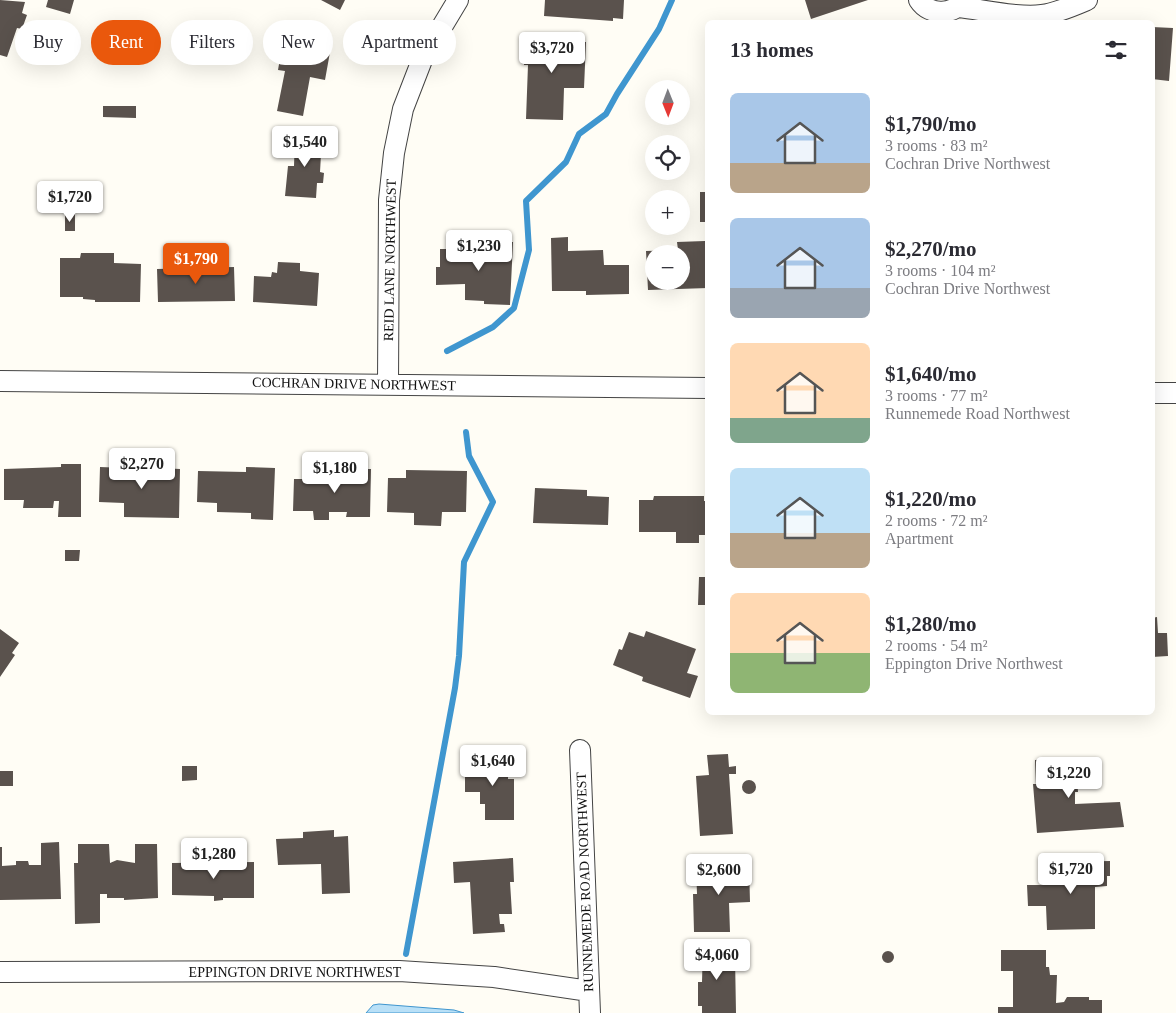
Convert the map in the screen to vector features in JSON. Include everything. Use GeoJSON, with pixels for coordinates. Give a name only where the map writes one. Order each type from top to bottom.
{"type":"FeatureCollection","features":[{"type":"Feature","properties":{"kind":"street","name":"REID LANE NORTHWEST"},"geometry":{"type":"LineString","coordinates":[[388,385],[390,200],[394,153],[403,109],[422,60],[458,0]]}},
{"type":"Feature","properties":{"kind":"street"},"geometry":{"type":"LineString","coordinates":[[919,0],[933,11],[947,12],[962,3],[998,13],[1042,15],[1087,0]]}},
{"type":"Feature","properties":{"kind":"street","name":"COCHRAN DRIVE NORTHWEST"},"geometry":{"type":"LineString","coordinates":[[0,381],[705,388]]}},
{"type":"Feature","properties":{"kind":"street"},"geometry":{"type":"LineString","coordinates":[[1155,393],[1176,393]]}},
{"type":"Feature","properties":{"kind":"street","name":"RUNNEMEDE ROAD NORTHWEST"},"geometry":{"type":"LineString","coordinates":[[580,750],[590,1013]]}},
{"type":"Feature","properties":{"kind":"street","name":"EPPINGTON DRIVE NORTHWEST"},"geometry":{"type":"LineString","coordinates":[[0,972],[398,972],[494,977],[589,991]]}},
{"type":"Feature","properties":{"kind":"water"},"geometry":{"type":"Polygon","coordinates":[[[373,1005],[454,1010],[464,1013],[366,1013],[373,1005]]]}},
{"type":"Feature","properties":{"kind":"building"},"geometry":{"type":"Polygon","coordinates":[[[0,0],[25,2],[22,13],[27,15],[25,20],[15,20],[15,34],[7,57],[0,55],[0,0]]]}},
{"type":"Feature","properties":{"kind":"building"},"geometry":{"type":"Polygon","coordinates":[[[48,0],[74,0],[70,14],[46,7],[48,0]]]}},
{"type":"Feature","properties":{"kind":"building"},"geometry":{"type":"Polygon","coordinates":[[[321,0],[345,0],[340,10],[321,0]]]}},
{"type":"Feature","properties":{"kind":"building"},"geometry":{"type":"Polygon","coordinates":[[[545,0],[624,0],[623,19],[613,18],[613,21],[544,16],[545,0]]]}},
{"type":"Feature","properties":{"kind":"building"},"geometry":{"type":"Polygon","coordinates":[[[805,0],[868,0],[811,19],[805,0]]]}},
{"type":"Feature","properties":{"kind":"building"},"geometry":{"type":"Polygon","coordinates":[[[1155,27],[1173,28],[1169,81],[1155,79],[1155,27]]]}},
{"type":"Feature","properties":{"kind":"building"},"geometry":{"type":"Polygon","coordinates":[[[539,35],[567,36],[567,42],[586,42],[584,88],[564,88],[563,120],[526,119],[528,65],[524,65],[525,38],[539,38],[539,35]]]}},
{"type":"Feature","properties":{"kind":"building"},"geometry":{"type":"Polygon","coordinates":[[[279,65],[328,65],[325,80],[310,77],[303,116],[277,111],[285,71],[278,70],[279,65]]]}},
{"type":"Feature","properties":{"kind":"building"},"geometry":{"type":"Polygon","coordinates":[[[103,106],[136,106],[136,118],[103,117],[103,106]]]}},
{"type":"Feature","properties":{"kind":"building"},"geometry":{"type":"Polygon","coordinates":[[[295,136],[322,137],[320,172],[324,173],[323,183],[317,183],[316,198],[285,196],[288,166],[294,166],[295,136]]]}},
{"type":"Feature","properties":{"kind":"building"},"geometry":{"type":"Polygon","coordinates":[[[700,192],[705,192],[705,222],[700,222],[700,192]]]}},
{"type":"Feature","properties":{"kind":"building"},"geometry":{"type":"Polygon","coordinates":[[[76,198],[86,198],[86,208],[76,208],[76,198]]]}},
{"type":"Feature","properties":{"kind":"building"},"geometry":{"type":"Polygon","coordinates":[[[65,214],[75,214],[75,231],[65,231],[65,214]]]}},
{"type":"Feature","properties":{"kind":"building"},"geometry":{"type":"Polygon","coordinates":[[[568,237],[568,251],[603,250],[604,265],[629,265],[629,294],[586,295],[586,291],[552,291],[551,238],[568,237]]]}},
{"type":"Feature","properties":{"kind":"building"},"geometry":{"type":"Polygon","coordinates":[[[486,241],[513,242],[510,305],[484,304],[484,301],[465,300],[465,284],[436,285],[436,267],[440,267],[440,249],[485,249],[486,241]]]}},
{"type":"Feature","properties":{"kind":"building"},"geometry":{"type":"Polygon","coordinates":[[[705,241],[705,288],[690,289],[690,245],[677,245],[677,242],[705,241]]]}},
{"type":"Feature","properties":{"kind":"building"},"geometry":{"type":"Polygon","coordinates":[[[81,253],[114,253],[114,263],[141,264],[140,302],[95,302],[95,300],[83,299],[83,297],[60,297],[60,258],[80,258],[81,253]]]}},
{"type":"Feature","properties":{"kind":"building"},"geometry":{"type":"Polygon","coordinates":[[[278,262],[300,263],[300,271],[319,273],[317,306],[253,302],[254,276],[271,277],[272,272],[277,273],[278,262]]]}},
{"type":"Feature","properties":{"kind":"building"},"geometry":{"type":"Polygon","coordinates":[[[234,267],[235,301],[158,302],[157,269],[234,267]]]}},
{"type":"Feature","properties":{"kind":"building"},"geometry":{"type":"Polygon","coordinates":[[[61,464],[81,464],[81,517],[58,517],[59,501],[54,501],[53,508],[23,508],[24,500],[4,500],[4,469],[61,467],[61,464]]]}},
{"type":"Feature","properties":{"kind":"building"},"geometry":{"type":"Polygon","coordinates":[[[125,465],[159,465],[159,468],[180,469],[179,518],[124,517],[124,503],[99,502],[100,467],[125,468],[125,465]]]}},
{"type":"Feature","properties":{"kind":"building"},"geometry":{"type":"Polygon","coordinates":[[[246,467],[275,468],[273,520],[251,519],[251,513],[217,512],[217,503],[197,502],[198,471],[246,472],[246,467]]]}},
{"type":"Feature","properties":{"kind":"building"},"geometry":{"type":"Polygon","coordinates":[[[344,469],[371,469],[370,517],[346,517],[347,512],[329,512],[329,520],[314,520],[313,511],[293,511],[294,479],[313,479],[314,471],[344,471],[344,469]]]}},
{"type":"Feature","properties":{"kind":"building"},"geometry":{"type":"Polygon","coordinates":[[[406,470],[467,471],[466,512],[442,512],[441,526],[414,525],[414,513],[387,512],[388,478],[406,478],[406,470]]]}},
{"type":"Feature","properties":{"kind":"building"},"geometry":{"type":"Polygon","coordinates":[[[535,488],[587,490],[587,496],[609,497],[608,525],[533,523],[535,488]]]}},
{"type":"Feature","properties":{"kind":"building"},"geometry":{"type":"Polygon","coordinates":[[[654,496],[704,496],[705,535],[699,535],[699,543],[676,543],[676,532],[639,532],[639,500],[653,500],[654,496]]]}},
{"type":"Feature","properties":{"kind":"building"},"geometry":{"type":"Polygon","coordinates":[[[65,550],[80,550],[79,561],[65,561],[65,550]]]}},
{"type":"Feature","properties":{"kind":"building"},"geometry":{"type":"Polygon","coordinates":[[[699,577],[705,577],[705,605],[698,605],[699,577]]]}},
{"type":"Feature","properties":{"kind":"building"},"geometry":{"type":"Polygon","coordinates":[[[1155,617],[1157,617],[1158,633],[1167,633],[1168,656],[1155,657],[1155,617]]]}},
{"type":"Feature","properties":{"kind":"building"},"geometry":{"type":"Polygon","coordinates":[[[0,629],[19,643],[12,653],[15,655],[0,677],[0,629]]]}},
{"type":"Feature","properties":{"kind":"building"},"geometry":{"type":"Polygon","coordinates":[[[646,631],[696,649],[687,673],[698,676],[690,698],[642,681],[643,677],[613,665],[619,649],[622,650],[629,632],[644,637],[646,631]]]}},
{"type":"Feature","properties":{"kind":"building"},"geometry":{"type":"Polygon","coordinates":[[[728,754],[729,767],[736,766],[736,774],[729,774],[733,834],[700,836],[696,776],[709,775],[707,755],[728,754]]]}},
{"type":"Feature","properties":{"kind":"building"},"geometry":{"type":"Polygon","coordinates":[[[508,757],[508,779],[514,779],[514,820],[485,820],[485,804],[480,804],[480,792],[465,792],[465,769],[474,770],[475,758],[508,757]]]}},
{"type":"Feature","properties":{"kind":"building"},"geometry":{"type":"Polygon","coordinates":[[[1088,757],[1089,776],[1077,777],[1078,792],[1075,792],[1075,804],[1120,802],[1124,827],[1037,833],[1033,784],[1036,784],[1035,760],[1088,757]]]}},
{"type":"Feature","properties":{"kind":"building"},"geometry":{"type":"Polygon","coordinates":[[[182,766],[197,766],[197,780],[182,781],[182,766]]]}},
{"type":"Feature","properties":{"kind":"building"},"geometry":{"type":"Polygon","coordinates":[[[0,771],[13,771],[13,786],[0,786],[0,771]]]}},
{"type":"Feature","properties":{"kind":"building"},"geometry":{"type":"Polygon","coordinates":[[[749,780],[754,782],[756,787],[754,792],[749,794],[744,792],[742,787],[744,782],[749,780]]]}},
{"type":"Feature","properties":{"kind":"building"},"geometry":{"type":"Polygon","coordinates":[[[334,830],[334,837],[348,836],[350,893],[322,894],[321,864],[278,865],[276,839],[303,838],[303,832],[334,830]]]}},
{"type":"Feature","properties":{"kind":"building"},"geometry":{"type":"Polygon","coordinates":[[[59,842],[61,899],[0,900],[0,847],[2,847],[2,866],[16,865],[16,861],[28,861],[29,865],[41,865],[41,843],[59,842]]]}},
{"type":"Feature","properties":{"kind":"building"},"geometry":{"type":"Polygon","coordinates":[[[78,844],[109,844],[110,863],[117,860],[135,863],[135,844],[157,844],[158,898],[124,900],[124,898],[107,898],[107,894],[100,894],[100,923],[75,924],[74,863],[78,863],[78,844]]]}},
{"type":"Feature","properties":{"kind":"building"},"geometry":{"type":"Polygon","coordinates":[[[513,858],[514,882],[510,882],[512,914],[499,914],[500,924],[504,924],[505,932],[473,934],[470,882],[454,883],[453,862],[513,858]]]}},
{"type":"Feature","properties":{"kind":"building"},"geometry":{"type":"Polygon","coordinates":[[[1110,861],[1110,876],[1107,876],[1107,886],[1095,887],[1095,929],[1047,930],[1046,906],[1028,906],[1027,885],[1059,885],[1058,862],[1110,861]]]}},
{"type":"Feature","properties":{"kind":"building"},"geometry":{"type":"Polygon","coordinates":[[[254,862],[254,898],[223,898],[223,900],[214,901],[214,896],[172,895],[172,863],[254,862]]]}},
{"type":"Feature","properties":{"kind":"building"},"geometry":{"type":"Polygon","coordinates":[[[749,865],[750,902],[729,903],[730,932],[694,932],[693,894],[697,894],[696,866],[749,865]]]}},
{"type":"Feature","properties":{"kind":"building"},"geometry":{"type":"Polygon","coordinates":[[[726,943],[726,958],[735,957],[736,1013],[702,1013],[702,1006],[698,1006],[698,982],[702,982],[703,944],[726,943]]]}},
{"type":"Feature","properties":{"kind":"building"},"geometry":{"type":"Polygon","coordinates":[[[1001,950],[1046,950],[1046,967],[1049,967],[1050,975],[1057,975],[1056,1003],[1064,1002],[1067,997],[1089,997],[1089,1000],[1102,1000],[1102,1013],[998,1013],[998,1007],[1013,1007],[1013,971],[1001,971],[1001,950]]]}},
{"type":"Feature","properties":{"kind":"building"},"geometry":{"type":"Polygon","coordinates":[[[890,951],[893,952],[893,962],[886,963],[883,962],[882,955],[883,952],[890,951]]]}},
{"type":"Feature","properties":{"kind":"waterway"},"geometry":{"type":"LineString","coordinates":[[447,351],[493,327],[514,308],[529,250],[526,201],[566,162],[579,134],[606,114],[659,29],[672,0]]}},
{"type":"Feature","properties":{"kind":"waterway"},"geometry":{"type":"LineString","coordinates":[[406,954],[455,688],[459,656],[464,562],[493,502],[469,456],[466,432]]}}]}
